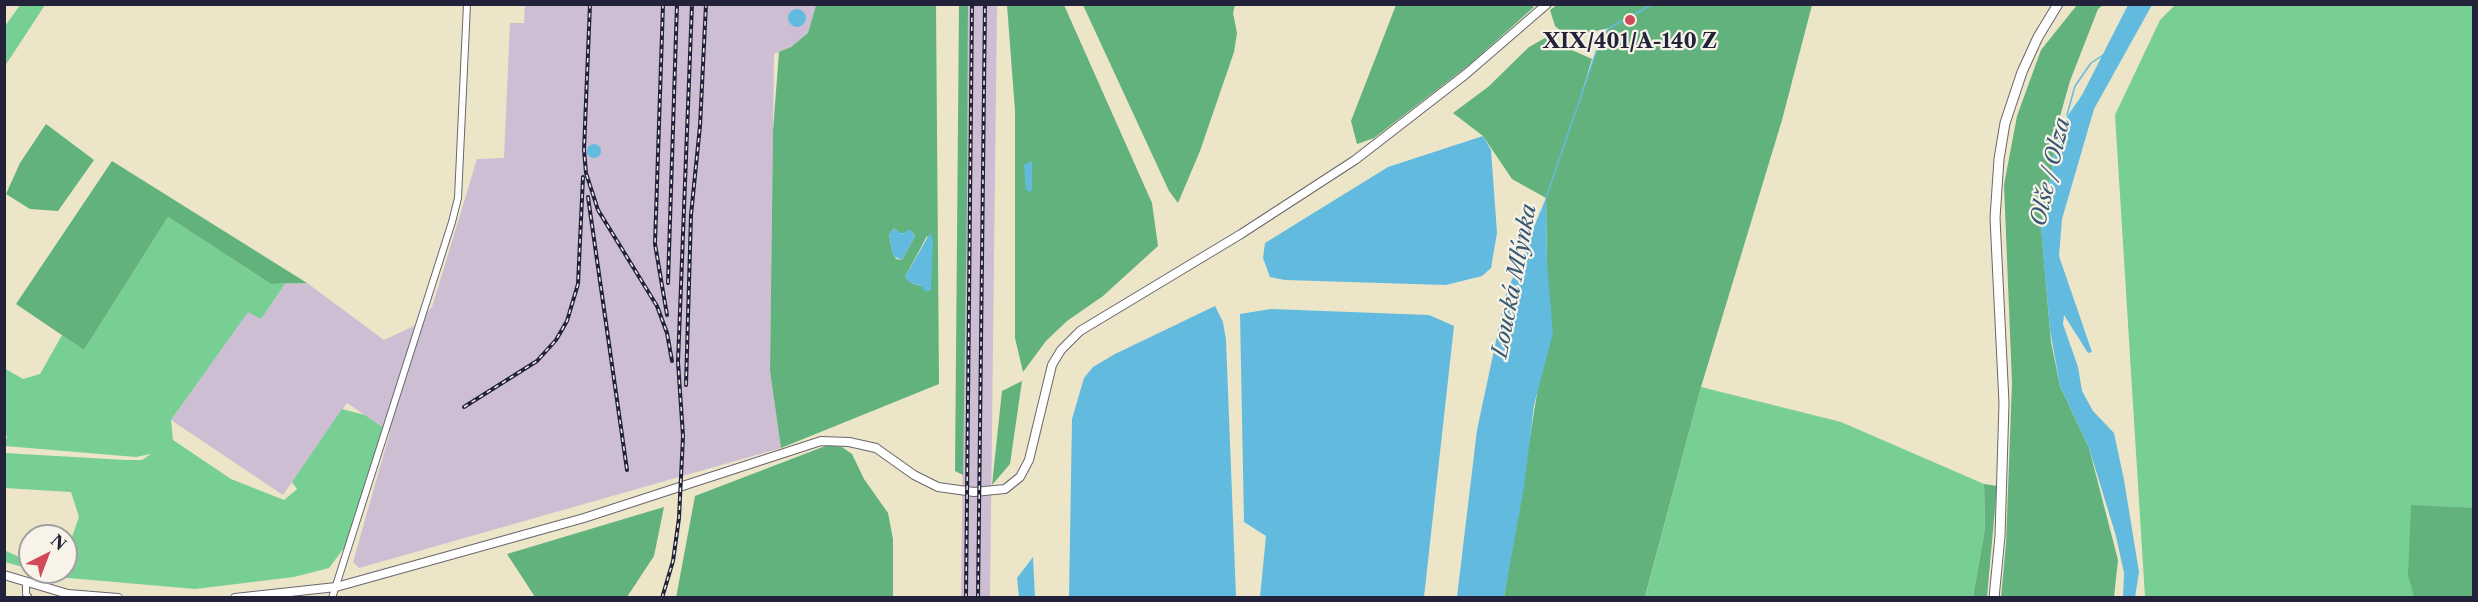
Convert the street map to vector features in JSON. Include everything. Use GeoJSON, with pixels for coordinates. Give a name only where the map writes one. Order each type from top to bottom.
{"type":"FeatureCollection","features":[{"type":"Feature","properties":{"kind":"main road"},"geometry":{"type":"LineString","coordinates":[[235,597],[336,587],[524,537],[821,441],[849,442],[876,448],[920,479],[938,488],[974,492],[1005,489],[1020,477],[1029,460],[1052,365],[1060,350],[1080,331],[1241,234],[1355,160],[1466,74],[1547,4]]}},
{"type":"Feature","properties":{"kind":"main road"},"geometry":{"type":"LineString","coordinates":[[1994,597],[2000,525],[2004,403],[1995,218],[1999,159],[2005,123],[2022,72],[2038,37],[2058,4]]}},
{"type":"Feature","properties":{"kind":"main road"},"geometry":{"type":"LineString","coordinates":[[36,584],[68,594],[118,597]]}},
{"type":"Feature","properties":{"kind":"street"},"geometry":{"type":"LineString","coordinates":[[332,597],[458,198],[467,4]]}},
{"type":"Feature","properties":{"kind":"shaded area"},"geometry":{"type":"Polygon","coordinates":[[[525,5],[816,5],[808,33],[791,47],[774,54],[770,371],[781,448],[359,568],[353,562],[390,432],[347,403],[283,495],[171,420],[248,311],[261,319],[285,284],[307,283],[384,340],[414,326],[432,307],[477,159],[504,158],[510,23],[524,23],[525,5]]]}},
{"type":"Feature","properties":{"kind":"shaded area"},"geometry":{"type":"Polygon","coordinates":[[[968,5],[997,5],[990,597],[961,598],[968,5]]]}},
{"type":"Feature","properties":{"kind":"green space"},"geometry":{"type":"Polygon","coordinates":[[[968,4],[963,475],[955,471],[959,5],[968,4]]]}},
{"type":"Feature","properties":{"kind":"green space"},"geometry":{"type":"Polygon","coordinates":[[[1530,4],[1534,7],[1469,65],[1374,138],[1357,144],[1351,121],[1396,5],[1530,4]]]}},
{"type":"Feature","properties":{"kind":"green space"},"geometry":{"type":"Polygon","coordinates":[[[20,5],[45,5],[5,66],[5,26],[20,5]]]}},
{"type":"Feature","properties":{"kind":"green space"},"geometry":{"type":"Polygon","coordinates":[[[816,5],[936,5],[939,384],[781,448],[770,371],[773,131],[779,52],[791,47],[808,33],[816,5]],[[894,228],[889,235],[892,251],[896,259],[902,260],[915,236],[911,231],[900,234],[894,228]],[[927,236],[905,277],[911,283],[922,286],[931,278],[932,243],[927,236]]]}},
{"type":"Feature","properties":{"kind":"green space"},"geometry":{"type":"Polygon","coordinates":[[[1007,5],[1064,5],[1152,203],[1158,246],[1103,296],[1067,321],[1046,341],[1023,372],[1015,338],[1015,111],[1007,5]]]}},
{"type":"Feature","properties":{"kind":"green space"},"geometry":{"type":"Polygon","coordinates":[[[1083,5],[1235,5],[1233,13],[1237,33],[1234,52],[1200,151],[1178,203],[1169,191],[1083,5]]]}},
{"type":"Feature","properties":{"kind":"green space"},"geometry":{"type":"Polygon","coordinates":[[[1557,5],[1812,5],[1782,120],[1701,387],[1645,597],[1504,597],[1540,375],[1547,264],[1546,198],[1512,179],[1483,136],[1453,113],[1488,87],[1529,47],[1545,38],[1592,59],[1578,105],[1602,35],[1610,28],[1585,33],[1562,32],[1555,26],[1550,10],[1557,5]]]}},
{"type":"Feature","properties":{"kind":"green space"},"geometry":{"type":"Polygon","coordinates":[[[2077,5],[2103,5],[2098,9],[2070,81],[2055,134],[2053,164],[2041,226],[2051,342],[2060,386],[2089,448],[2118,560],[2114,597],[2001,598],[2006,543],[2012,383],[2004,185],[2017,116],[2041,50],[2077,5]]]}},
{"type":"Feature","properties":{"kind":"green space"},"geometry":{"type":"Polygon","coordinates":[[[2175,5],[2473,5],[2473,597],[2145,597],[2115,115],[2160,20],[2175,5]]]}},
{"type":"Feature","properties":{"kind":"green space"},"geometry":{"type":"Polygon","coordinates":[[[46,124],[94,160],[58,211],[30,209],[6,194],[20,163],[46,124]]]}},
{"type":"Feature","properties":{"kind":"green space"},"geometry":{"type":"Polygon","coordinates":[[[112,161],[307,283],[271,284],[168,217],[84,350],[16,304],[112,161]]]}},
{"type":"Feature","properties":{"kind":"green space"},"geometry":{"type":"Polygon","coordinates":[[[168,217],[271,284],[285,284],[261,319],[248,312],[171,420],[173,440],[231,479],[284,500],[297,489],[292,482],[342,409],[365,415],[384,428],[347,544],[329,568],[294,577],[195,589],[78,579],[77,524],[79,517],[71,492],[5,488],[5,453],[125,460],[142,460],[151,454],[136,457],[5,446],[7,436],[4,433],[4,368],[23,379],[40,374],[62,335],[84,350],[168,217]]]}},
{"type":"Feature","properties":{"kind":"green space"},"geometry":{"type":"Polygon","coordinates":[[[1022,381],[1010,464],[992,485],[1002,391],[1022,381]]]}},
{"type":"Feature","properties":{"kind":"green space"},"geometry":{"type":"Polygon","coordinates":[[[1701,387],[1841,422],[1984,484],[1985,528],[1973,597],[1645,598],[1701,387]]]}},
{"type":"Feature","properties":{"kind":"green space"},"geometry":{"type":"Polygon","coordinates":[[[828,445],[842,447],[852,454],[864,479],[888,513],[893,539],[893,597],[676,598],[695,496],[828,445]]]}},
{"type":"Feature","properties":{"kind":"green space"},"geometry":{"type":"Polygon","coordinates":[[[1984,484],[1997,486],[1987,597],[1973,597],[1985,528],[1984,484]]]}},
{"type":"Feature","properties":{"kind":"green space"},"geometry":{"type":"Polygon","coordinates":[[[2411,505],[2473,508],[2473,597],[2414,597],[2408,575],[2411,505]]]}},
{"type":"Feature","properties":{"kind":"green space"},"geometry":{"type":"Polygon","coordinates":[[[664,507],[654,556],[627,597],[535,597],[507,554],[664,507]]]}},
{"type":"Feature","properties":{"kind":"green space"},"geometry":{"type":"Polygon","coordinates":[[[4,550],[18,556],[18,566],[5,562],[4,550]]]}},
{"type":"Feature","properties":{"kind":"water"},"geometry":{"type":"Polygon","coordinates":[[[2128,5],[2152,5],[2094,109],[2062,219],[2059,256],[2092,352],[2088,353],[2064,315],[2063,324],[2078,367],[2082,391],[2093,411],[2114,433],[2139,572],[2135,598],[2123,597],[2124,573],[2116,536],[2089,448],[2060,386],[2050,330],[2041,228],[2053,164],[2055,134],[2082,95],[2128,5]]]}},
{"type":"Feature","properties":{"kind":"water"},"geometry":{"type":"Polygon","coordinates":[[[797,9],[803,12],[806,18],[803,24],[797,27],[791,24],[788,18],[791,12],[797,9]]]}},
{"type":"Feature","properties":{"kind":"water"},"geometry":{"type":"Polygon","coordinates":[[[1483,136],[1491,150],[1497,233],[1491,268],[1482,276],[1446,285],[1285,280],[1270,277],[1263,258],[1265,243],[1388,167],[1483,136]]]}},
{"type":"Feature","properties":{"kind":"water"},"geometry":{"type":"Polygon","coordinates":[[[594,144],[599,146],[601,151],[599,156],[594,158],[589,156],[587,151],[589,146],[594,144]]]}},
{"type":"Feature","properties":{"kind":"water"},"geometry":{"type":"Polygon","coordinates":[[[1032,161],[1032,190],[1030,192],[1026,190],[1024,165],[1032,161]]]}},
{"type":"Feature","properties":{"kind":"water"},"geometry":{"type":"Polygon","coordinates":[[[1546,198],[1547,264],[1553,333],[1534,405],[1524,487],[1504,597],[1457,597],[1477,430],[1506,294],[1546,198]]]}},
{"type":"Feature","properties":{"kind":"water"},"geometry":{"type":"Polygon","coordinates":[[[894,228],[902,234],[909,229],[915,236],[902,260],[893,256],[889,235],[894,228]]]}},
{"type":"Feature","properties":{"kind":"water"},"geometry":{"type":"Polygon","coordinates":[[[930,233],[933,240],[931,290],[926,292],[920,285],[910,283],[905,277],[930,233]]]}},
{"type":"Feature","properties":{"kind":"water"},"geometry":{"type":"Polygon","coordinates":[[[1215,306],[1223,322],[1226,340],[1236,597],[1069,597],[1072,419],[1084,378],[1093,367],[1115,354],[1215,306]]]}},
{"type":"Feature","properties":{"kind":"water"},"geometry":{"type":"Polygon","coordinates":[[[1271,309],[1429,315],[1454,326],[1424,597],[1260,597],[1266,536],[1244,522],[1240,314],[1271,309]]]}},
{"type":"Feature","properties":{"kind":"water"},"geometry":{"type":"Polygon","coordinates":[[[1033,557],[1035,597],[1019,597],[1017,578],[1033,557]]]}},
{"type":"Feature","properties":{"kind":"waterway","name":"Loucká Mlýnka"},"geometry":{"type":"LineString","coordinates":[[1546,198],[1602,35],[1611,27],[1653,4]]}},
{"type":"Feature","properties":{"kind":"waterway","name":"Olše / Olza"},"geometry":{"type":"LineString","coordinates":[[2067,115],[2075,86],[2091,63],[2103,55]]}},
{"type":"Feature","properties":{"kind":"railway"},"geometry":{"type":"LineString","coordinates":[[590,4],[584,150],[586,173],[598,210],[657,306],[667,333],[672,361]]}},
{"type":"Feature","properties":{"kind":"railway"},"geometry":{"type":"LineString","coordinates":[[663,4],[655,244],[667,315]]}},
{"type":"Feature","properties":{"kind":"railway"},"geometry":{"type":"LineString","coordinates":[[668,283],[677,4]]}},
{"type":"Feature","properties":{"kind":"railway"},"geometry":{"type":"LineString","coordinates":[[662,598],[673,561],[679,518],[683,436],[678,362],[692,4]]}},
{"type":"Feature","properties":{"kind":"railway"},"geometry":{"type":"LineString","coordinates":[[686,385],[691,215],[700,126],[706,4]]}},
{"type":"Feature","properties":{"kind":"railway"},"geometry":{"type":"LineString","coordinates":[[966,598],[972,4]]}},
{"type":"Feature","properties":{"kind":"railway"},"geometry":{"type":"LineString","coordinates":[[978,598],[985,4]]}},
{"type":"Feature","properties":{"kind":"railway"},"geometry":{"type":"LineString","coordinates":[[464,407],[537,361],[556,340],[567,321],[578,284],[583,177]]}},
{"type":"Feature","properties":{"kind":"railway"},"geometry":{"type":"LineString","coordinates":[[588,197],[627,470]]}},
{"type":"Feature","properties":{"kind":"place","name":"XIX/401/A-140 Z"},"geometry":{"type":"Point","coordinates":[1630,20]}}]}
